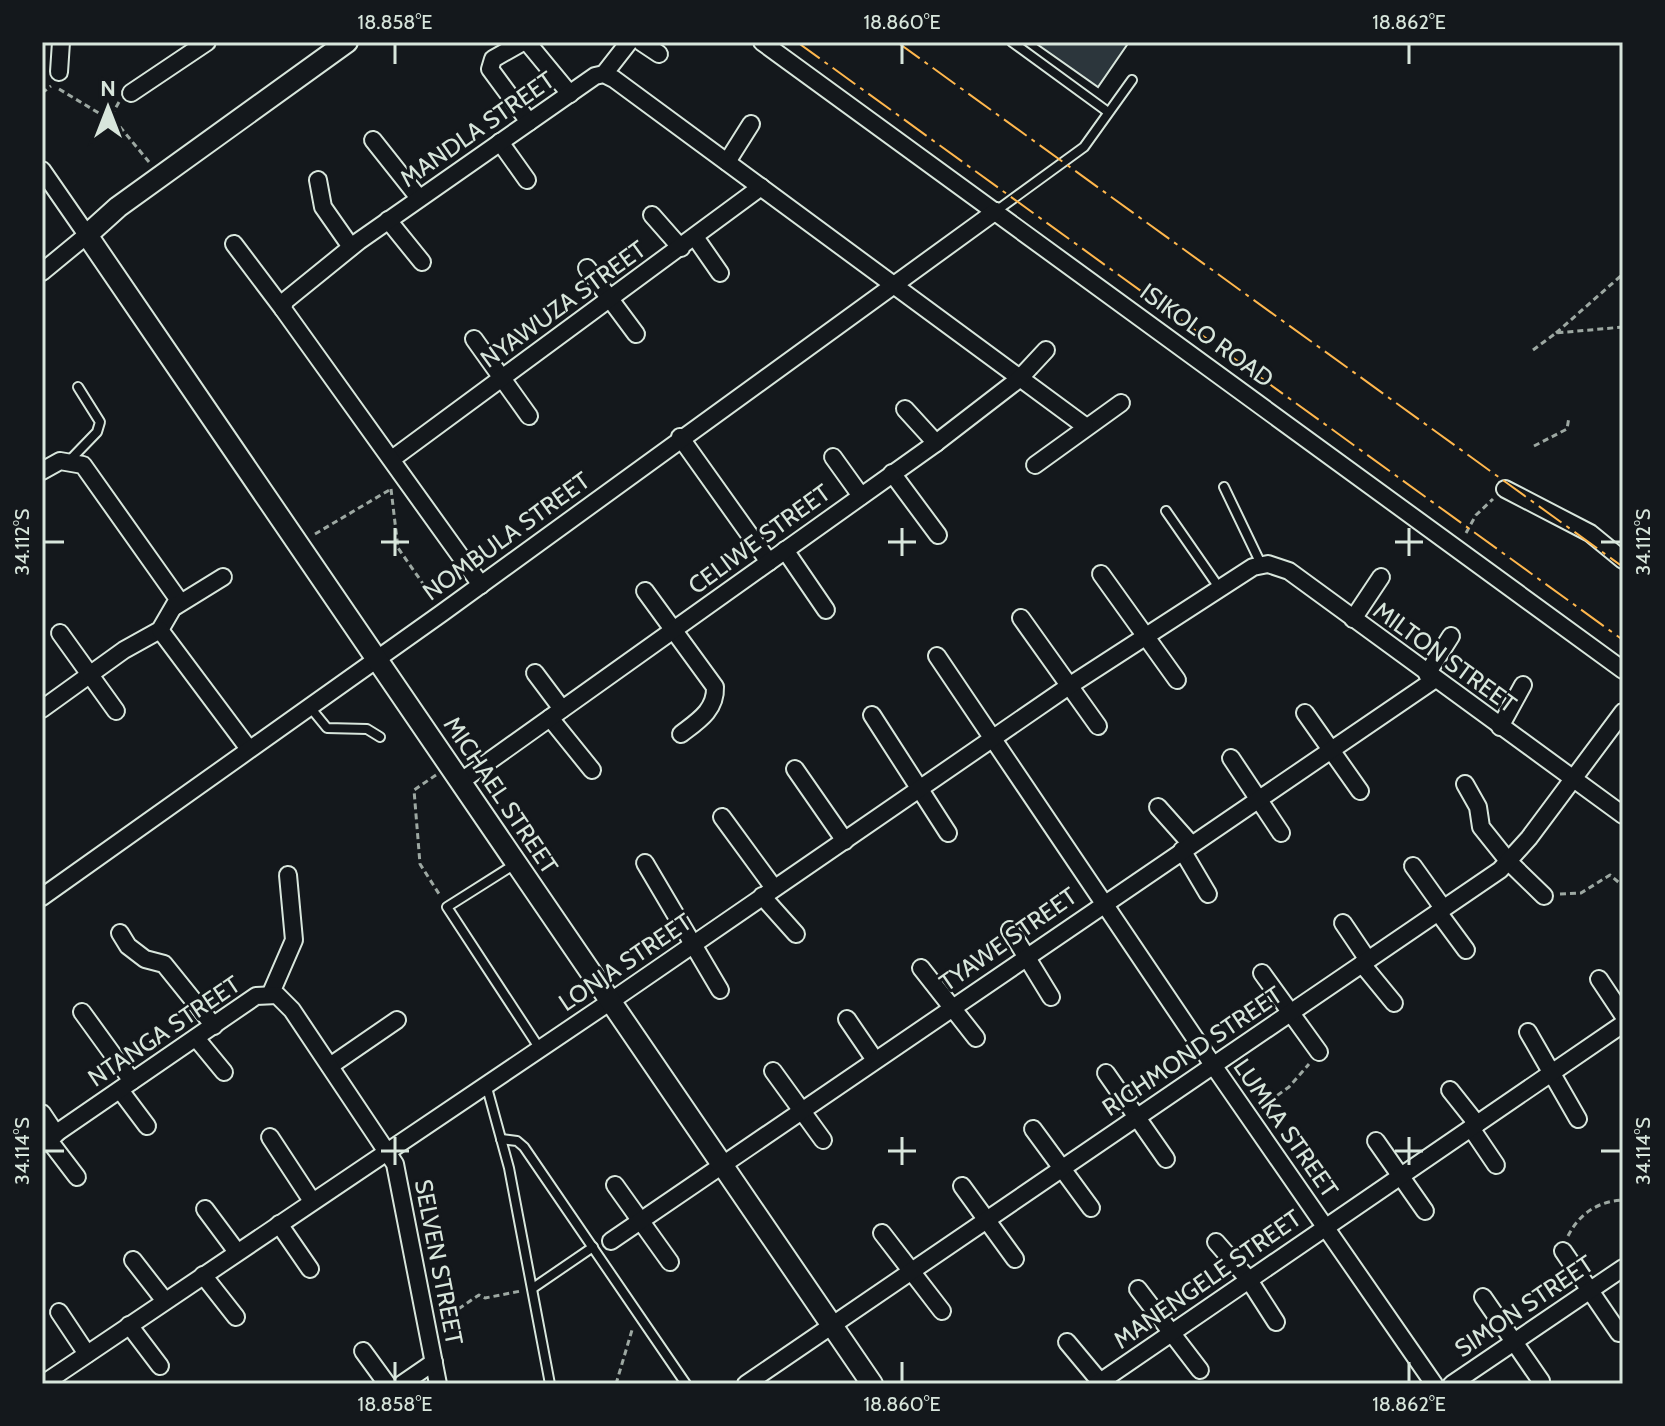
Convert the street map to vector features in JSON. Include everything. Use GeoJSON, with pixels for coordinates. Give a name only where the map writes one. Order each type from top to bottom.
{"type":"FeatureCollection","features":[{"type":"Feature","properties":{"kind":"street"},"geometry":{"type":"LineString","coordinates":[[56,78],[61,42]]}},
{"type":"Feature","properties":{"kind":"street"},"geometry":{"type":"LineString","coordinates":[[131,93],[207,42]]}},
{"type":"Feature","properties":{"kind":"street"},"geometry":{"type":"LineString","coordinates":[[42,272],[118,207],[347,42]]}},
{"type":"Feature","properties":{"kind":"street"},"geometry":{"type":"LineString","coordinates":[[529,122],[490,69],[493,59],[525,42],[570,94]]}},
{"type":"Feature","properties":{"kind":"street"},"geometry":{"type":"LineString","coordinates":[[629,42],[604,74],[1085,426]]}},
{"type":"Feature","properties":{"kind":"street"},"geometry":{"type":"LineString","coordinates":[[641,42],[659,54]]}},
{"type":"Feature","properties":{"kind":"street","name":"ISIKOLO ROAD"},"geometry":{"type":"LineString","coordinates":[[762,42],[1623,670]]}},
{"type":"Feature","properties":{"kind":"street","name":"MANDLA STREET"},"geometry":{"type":"LineString","coordinates":[[283,309],[285,301],[351,247],[529,122],[604,74]]}},
{"type":"Feature","properties":{"kind":"street"},"geometry":{"type":"LineString","coordinates":[[727,162],[751,124]]}},
{"type":"Feature","properties":{"kind":"street"},"geometry":{"type":"LineString","coordinates":[[373,140],[419,198]]}},
{"type":"Feature","properties":{"kind":"street"},"geometry":{"type":"LineString","coordinates":[[500,142],[527,180]]}},
{"type":"Feature","properties":{"kind":"street"},"geometry":{"type":"LineString","coordinates":[[42,170],[87,235]]}},
{"type":"Feature","properties":{"kind":"street"},"geometry":{"type":"LineString","coordinates":[[318,180],[323,207],[351,247]]}},
{"type":"Feature","properties":{"kind":"street","name":"NYAWUZA STREET"},"geometry":{"type":"LineString","coordinates":[[392,459],[761,187]]}},
{"type":"Feature","properties":{"kind":"street","name":"NOMBULA STREET"},"geometry":{"type":"LineString","coordinates":[[42,897],[375,657],[481,585],[680,437],[996,211]]}},
{"type":"Feature","properties":{"kind":"street"},"geometry":{"type":"LineString","coordinates":[[652,215],[681,248]]}},
{"type":"Feature","properties":{"kind":"street"},"geometry":{"type":"LineString","coordinates":[[388,220],[422,262]]}},
{"type":"Feature","properties":{"kind":"street","name":"MICHAEL STREET"},"geometry":{"type":"LineString","coordinates":[[87,235],[872,1384]]}},
{"type":"Feature","properties":{"kind":"street"},"geometry":{"type":"LineString","coordinates":[[695,237],[720,273]]}},
{"type":"Feature","properties":{"kind":"street"},"geometry":{"type":"LineString","coordinates":[[234,244],[481,585]]}},
{"type":"Feature","properties":{"kind":"street"},"geometry":{"type":"LineString","coordinates":[[587,268],[608,301],[636,334]]}},
{"type":"Feature","properties":{"kind":"street"},"geometry":{"type":"LineString","coordinates":[[474,339],[529,416]]}},
{"type":"Feature","properties":{"kind":"street","name":"CELIWE STREET"},"geometry":{"type":"LineString","coordinates":[[454,774],[556,714],[936,443],[1019,379],[1046,350]]}},
{"type":"Feature","properties":{"kind":"street"},"geometry":{"type":"LineString","coordinates":[[1035,465],[1121,403]]}},
{"type":"Feature","properties":{"kind":"street"},"geometry":{"type":"LineString","coordinates":[[905,409],[936,443]]}},
{"type":"Feature","properties":{"kind":"street"},"geometry":{"type":"LineString","coordinates":[[680,437],[769,562]]}},
{"type":"Feature","properties":{"kind":"street"},"geometry":{"type":"LineString","coordinates":[[833,457],[861,496]]}},
{"type":"Feature","properties":{"kind":"street"},"geometry":{"type":"LineString","coordinates":[[42,471],[60,461],[83,465],[177,600]]}},
{"type":"Feature","properties":{"kind":"street"},"geometry":{"type":"LineString","coordinates":[[892,473],[938,535]]}},
{"type":"Feature","properties":{"kind":"street"},"geometry":{"type":"LineString","coordinates":[[1505,489],[1590,533],[1623,560]]}},
{"type":"Feature","properties":{"kind":"street"},"geometry":{"type":"LineString","coordinates":[[785,550],[826,610]]}},
{"type":"Feature","properties":{"kind":"street","name":"LONJA STREET"},"geometry":{"type":"LineString","coordinates":[[43,1384],[62,1379],[87,1354],[129,1325],[694,945],[1069,686],[1218,586],[1261,564]]}},
{"type":"Feature","properties":{"kind":"street","name":"MILTON STREET"},"geometry":{"type":"LineString","coordinates":[[1261,564],[1289,571],[1430,677],[1623,815]]}},
{"type":"Feature","properties":{"kind":"street"},"geometry":{"type":"LineString","coordinates":[[1101,574],[1177,680]]}},
{"type":"Feature","properties":{"kind":"street"},"geometry":{"type":"LineString","coordinates":[[42,709],[160,630],[177,600],[223,577]]}},
{"type":"Feature","properties":{"kind":"street"},"geometry":{"type":"LineString","coordinates":[[1353,619],[1381,577]]}},
{"type":"Feature","properties":{"kind":"street"},"geometry":{"type":"LineString","coordinates":[[645,591],[715,687],[714,702],[706,715],[681,734]]}},
{"type":"Feature","properties":{"kind":"street"},"geometry":{"type":"LineString","coordinates":[[1021,618],[1098,726]]}},
{"type":"Feature","properties":{"kind":"street"},"geometry":{"type":"LineString","coordinates":[[160,630],[249,749]]}},
{"type":"Feature","properties":{"kind":"street"},"geometry":{"type":"LineString","coordinates":[[60,633],[116,711]]}},
{"type":"Feature","properties":{"kind":"street"},"geometry":{"type":"LineString","coordinates":[[1430,677],[1451,636]]}},
{"type":"Feature","properties":{"kind":"street","name":"LUMKA STREET"},"geometry":{"type":"LineString","coordinates":[[937,656],[1213,1065],[1434,1384]]}},
{"type":"Feature","properties":{"kind":"street"},"geometry":{"type":"LineString","coordinates":[[535,673],[556,714],[592,770]]}},
{"type":"Feature","properties":{"kind":"street","name":"TYAWE STREET"},"geometry":{"type":"LineString","coordinates":[[611,1241],[1330,750],[1430,677]]}},
{"type":"Feature","properties":{"kind":"street"},"geometry":{"type":"LineString","coordinates":[[1500,727],[1523,685]]}},
{"type":"Feature","properties":{"kind":"street","name":"RICHMOND STREET"},"geometry":{"type":"LineString","coordinates":[[746,1384],[1509,862],[1623,712]]}},
{"type":"Feature","properties":{"kind":"street"},"geometry":{"type":"LineString","coordinates":[[1305,713],[1360,791]]}},
{"type":"Feature","properties":{"kind":"street"},"geometry":{"type":"LineString","coordinates":[[872,715],[948,833]]}},
{"type":"Feature","properties":{"kind":"street"},"geometry":{"type":"LineString","coordinates":[[1231,758],[1281,833]]}},
{"type":"Feature","properties":{"kind":"street"},"geometry":{"type":"LineString","coordinates":[[795,769],[845,841]]}},
{"type":"Feature","properties":{"kind":"street"},"geometry":{"type":"LineString","coordinates":[[1465,784],[1478,807],[1477,822],[1509,862],[1544,896]]}},
{"type":"Feature","properties":{"kind":"street"},"geometry":{"type":"LineString","coordinates":[[1158,807],[1186,847],[1208,894]]}},
{"type":"Feature","properties":{"kind":"street"},"geometry":{"type":"LineString","coordinates":[[722,817],[796,934]]}},
{"type":"Feature","properties":{"kind":"street"},"geometry":{"type":"LineString","coordinates":[[645,863],[720,990]]}},
{"type":"Feature","properties":{"kind":"street"},"geometry":{"type":"LineString","coordinates":[[1413,866],[1466,950]]}},
{"type":"Feature","properties":{"kind":"street"},"geometry":{"type":"LineString","coordinates":[[271,993],[294,940],[288,875]]}},
{"type":"Feature","properties":{"kind":"street"},"geometry":{"type":"LineString","coordinates":[[1343,923],[1365,962],[1394,1003]]}},
{"type":"Feature","properties":{"kind":"street"},"geometry":{"type":"LineString","coordinates":[[1010,930],[1051,997]]}},
{"type":"Feature","properties":{"kind":"street"},"geometry":{"type":"LineString","coordinates":[[120,933],[128,946],[145,959],[164,964],[214,1026]]}},
{"type":"Feature","properties":{"kind":"street"},"geometry":{"type":"LineString","coordinates":[[921,968],[976,1038]]}},
{"type":"Feature","properties":{"kind":"street"},"geometry":{"type":"LineString","coordinates":[[1262,973],[1319,1052]]}},
{"type":"Feature","properties":{"kind":"street"},"geometry":{"type":"LineString","coordinates":[[1599,979],[1623,1015]]}},
{"type":"Feature","properties":{"kind":"street","name":"NTANGA STREET"},"geometry":{"type":"LineString","coordinates":[[49,1139],[256,996],[271,993],[286,1001],[387,1150]]}},
{"type":"Feature","properties":{"kind":"street"},"geometry":{"type":"LineString","coordinates":[[82,1012],[147,1126]]}},
{"type":"Feature","properties":{"kind":"street"},"geometry":{"type":"LineString","coordinates":[[847,1019],[875,1060]]}},
{"type":"Feature","properties":{"kind":"street"},"geometry":{"type":"LineString","coordinates":[[330,1066],[397,1020]]}},
{"type":"Feature","properties":{"kind":"street","name":"MANENGELE STREET"},"geometry":{"type":"LineString","coordinates":[[1100,1383],[1623,1024]]}},
{"type":"Feature","properties":{"kind":"street"},"geometry":{"type":"LineString","coordinates":[[1528,1032],[1578,1119]]}},
{"type":"Feature","properties":{"kind":"street"},"geometry":{"type":"LineString","coordinates":[[196,1038],[224,1072]]}},
{"type":"Feature","properties":{"kind":"street"},"geometry":{"type":"LineString","coordinates":[[773,1071],[823,1140]]}},
{"type":"Feature","properties":{"kind":"street"},"geometry":{"type":"LineString","coordinates":[[1106,1073],[1166,1159]]}},
{"type":"Feature","properties":{"kind":"street"},"geometry":{"type":"LineString","coordinates":[[1450,1090],[1496,1165]]}},
{"type":"Feature","properties":{"kind":"street"},"geometry":{"type":"LineString","coordinates":[[42,1113],[49,1139],[77,1177]]}},
{"type":"Feature","properties":{"kind":"street"},"geometry":{"type":"LineString","coordinates":[[1033,1129],[1091,1208]]}},
{"type":"Feature","properties":{"kind":"street"},"geometry":{"type":"LineString","coordinates":[[270,1137],[312,1201]]}},
{"type":"Feature","properties":{"kind":"street"},"geometry":{"type":"LineString","coordinates":[[1376,1141],[1425,1211]]}},
{"type":"Feature","properties":{"kind":"street","name":"SELVEN STREET"},"geometry":{"type":"LineString","coordinates":[[387,1150],[400,1182],[438,1384]]}},
{"type":"Feature","properties":{"kind":"street"},"geometry":{"type":"LineString","coordinates":[[615,1185],[670,1262]]}},
{"type":"Feature","properties":{"kind":"street"},"geometry":{"type":"LineString","coordinates":[[962,1186],[1015,1259]]}},
{"type":"Feature","properties":{"kind":"street"},"geometry":{"type":"LineString","coordinates":[[205,1209],[237,1252]]}},
{"type":"Feature","properties":{"kind":"street"},"geometry":{"type":"LineString","coordinates":[[279,1224],[310,1269]]}},
{"type":"Feature","properties":{"kind":"street"},"geometry":{"type":"LineString","coordinates":[[882,1233],[942,1311]]}},
{"type":"Feature","properties":{"kind":"street"},"geometry":{"type":"LineString","coordinates":[[1216,1242],[1249,1280],[1276,1322]]}},
{"type":"Feature","properties":{"kind":"street"},"geometry":{"type":"LineString","coordinates":[[1563,1251],[1619,1333]]}},
{"type":"Feature","properties":{"kind":"street"},"geometry":{"type":"LineString","coordinates":[[133,1260],[165,1301]]}},
{"type":"Feature","properties":{"kind":"street","name":"SIMON STREET"},"geometry":{"type":"LineString","coordinates":[[1452,1384],[1623,1268]]}},
{"type":"Feature","properties":{"kind":"street"},"geometry":{"type":"LineString","coordinates":[[203,1275],[236,1317]]}},
{"type":"Feature","properties":{"kind":"street"},"geometry":{"type":"LineString","coordinates":[[1138,1289],[1174,1331],[1200,1370]]}},
{"type":"Feature","properties":{"kind":"street"},"geometry":{"type":"LineString","coordinates":[[1483,1297],[1541,1381]]}},
{"type":"Feature","properties":{"kind":"street"},"geometry":{"type":"LineString","coordinates":[[59,1312],[87,1354]]}},
{"type":"Feature","properties":{"kind":"street"},"geometry":{"type":"LineString","coordinates":[[129,1325],[160,1366]]}},
{"type":"Feature","properties":{"kind":"street"},"geometry":{"type":"LineString","coordinates":[[1067,1342],[1100,1383]]}},
{"type":"Feature","properties":{"kind":"street"},"geometry":{"type":"LineString","coordinates":[[363,1351],[387,1384]]}},
{"type":"Feature","properties":{"kind":"street"},"geometry":{"type":"LineString","coordinates":[[402,1384],[434,1362]]}},
{"type":"Feature","properties":{"kind":"lane"},"geometry":{"type":"LineString","coordinates":[[1012,42],[1108,112]]}},
{"type":"Feature","properties":{"kind":"lane"},"geometry":{"type":"LineString","coordinates":[[996,211],[1084,147],[1132,80]]}},
{"type":"Feature","properties":{"kind":"lane"},"geometry":{"type":"LineString","coordinates":[[69,461],[97,432],[100,422],[78,387]]}},
{"type":"Feature","properties":{"kind":"lane"},"geometry":{"type":"LineString","coordinates":[[1224,487],[1261,564]]}},
{"type":"Feature","properties":{"kind":"lane"},"geometry":{"type":"LineString","coordinates":[[1166,511],[1218,586]]}},
{"type":"Feature","properties":{"kind":"lane"},"geometry":{"type":"LineString","coordinates":[[309,705],[327,728],[367,729],[380,737]]}},
{"type":"Feature","properties":{"kind":"lane"},"geometry":{"type":"LineString","coordinates":[[516,863],[447,907],[540,1049]]}},
{"type":"Feature","properties":{"kind":"lane"},"geometry":{"type":"LineString","coordinates":[[486,1084],[533,1288],[550,1384]]}},
{"type":"Feature","properties":{"kind":"lane"},"geometry":{"type":"LineString","coordinates":[[501,1139],[517,1141],[524,1147],[686,1384]]}},
{"type":"Feature","properties":{"kind":"lane"},"geometry":{"type":"LineString","coordinates":[[533,1288],[593,1247]]}},
{"type":"Feature","properties":{"kind":"path"},"geometry":{"type":"LineString","coordinates":[[56,78],[65,96],[102,115],[111,116],[161,176]]}},
{"type":"Feature","properties":{"kind":"path"},"geometry":{"type":"LineString","coordinates":[[111,116],[114,105],[131,93]]}},
{"type":"Feature","properties":{"kind":"path"},"geometry":{"type":"LineString","coordinates":[[1533,350],[1623,274]]}},
{"type":"Feature","properties":{"kind":"path"},"geometry":{"type":"LineString","coordinates":[[1556,333],[1623,327]]}},
{"type":"Feature","properties":{"kind":"path"},"geometry":{"type":"LineString","coordinates":[[1534,446],[1567,429],[1569,417]]}},
{"type":"Feature","properties":{"kind":"path"},"geometry":{"type":"LineString","coordinates":[[298,545],[391,489],[398,548],[442,613]]}},
{"type":"Feature","properties":{"kind":"path"},"geometry":{"type":"LineString","coordinates":[[1458,547],[1476,515],[1505,489]]}},
{"type":"Feature","properties":{"kind":"path"},"geometry":{"type":"LineString","coordinates":[[447,907],[420,864],[414,790],[454,774]]}},
{"type":"Feature","properties":{"kind":"path"},"geometry":{"type":"LineString","coordinates":[[1544,896],[1581,893],[1610,875],[1623,886]]}},
{"type":"Feature","properties":{"kind":"path"},"geometry":{"type":"LineString","coordinates":[[1249,1116],[1289,1087],[1319,1052]]}},
{"type":"Feature","properties":{"kind":"path"},"geometry":{"type":"LineString","coordinates":[[1563,1251],[1579,1218],[1598,1205],[1623,1200]]}},
{"type":"Feature","properties":{"kind":"path"},"geometry":{"type":"LineString","coordinates":[[426,1323],[448,1319],[479,1295],[485,1298],[533,1288]]}},
{"type":"Feature","properties":{"kind":"path"},"geometry":{"type":"LineString","coordinates":[[616,1384],[637,1311]]}},
{"type":"Feature","properties":{"kind":"building"},"geometry":{"type":"Polygon","coordinates":[[[1034,42],[1129,42],[1098,87],[1034,42]]]}},
{"type":"Feature","properties":{"kind":"power"},"geometry":{"type":"LineString","coordinates":[[797,42],[1623,640]]}},
{"type":"Feature","properties":{"kind":"power"},"geometry":{"type":"LineString","coordinates":[[897,42],[1623,567]]}}]}
